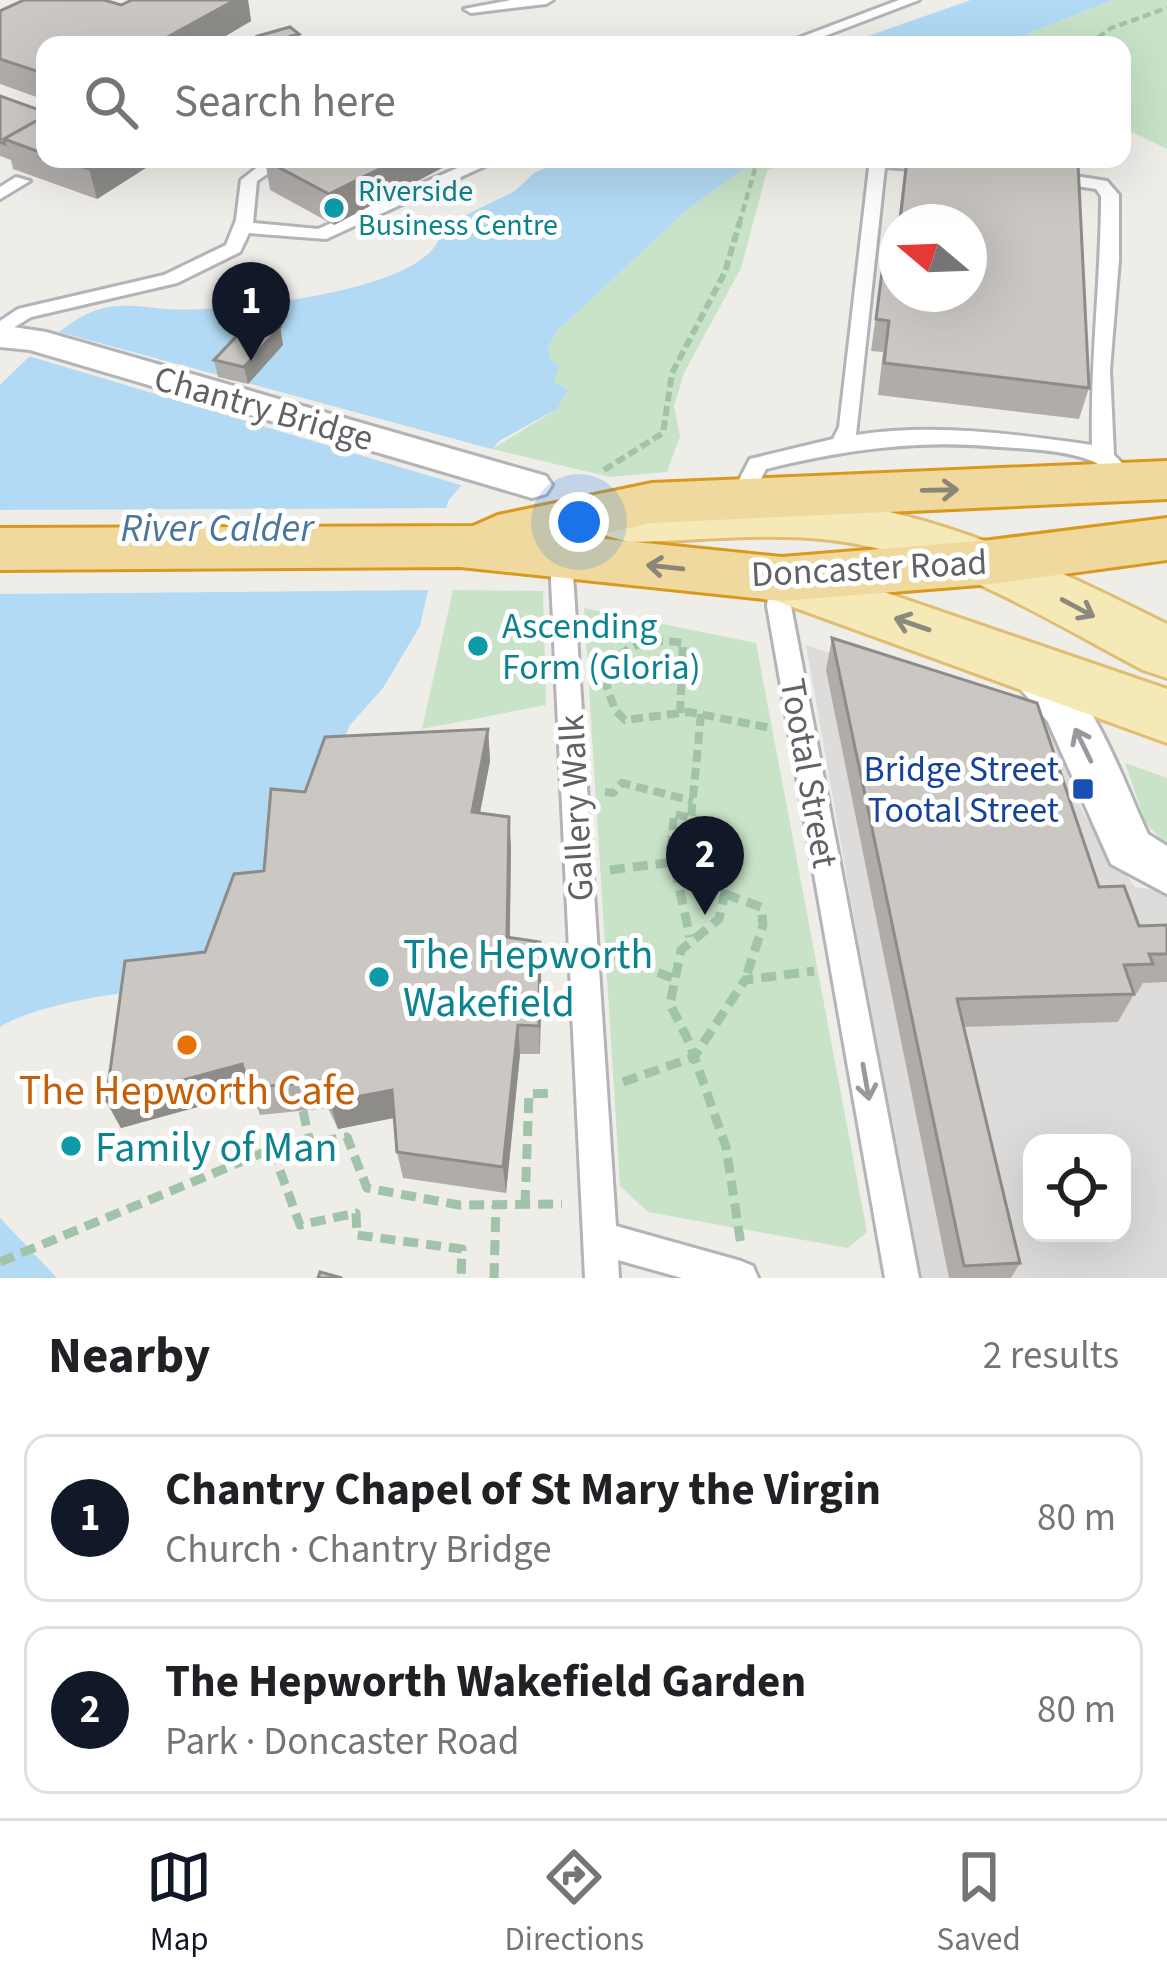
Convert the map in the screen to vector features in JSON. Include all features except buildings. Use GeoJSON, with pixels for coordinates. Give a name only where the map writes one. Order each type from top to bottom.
{"type":"FeatureCollection","features":[{"type":"Feature","properties":{"kind":"highway","name":"Doncaster Road"},"geometry":{"type":"LineString","coordinates":[[0,549],[460,546],[549,503],[740,499],[1130,473]]}},
{"type":"Feature","properties":{"kind":"highway","name":"Doncaster Road"},"geometry":{"type":"LineString","coordinates":[[549,503],[782,579],[991,562],[1167,539]]}},
{"type":"Feature","properties":{"kind":"main road","name":"Doncaster Road"},"geometry":{"type":"LineString","coordinates":[[549,503],[830,519],[931,538],[991,562],[1167,652]]}},
{"type":"Feature","properties":{"kind":"main road"},"geometry":{"type":"LineString","coordinates":[[782,579],[1167,716]]}},
{"type":"Feature","properties":{"kind":"street","name":"Chantry Bridge"},"geometry":{"type":"LineString","coordinates":[[11,335],[549,503]]}},
{"type":"Feature","properties":{"kind":"street"},"geometry":{"type":"LineString","coordinates":[[1022,663],[1067,712],[1129,849],[1167,872]]}},
{"type":"Feature","properties":{"kind":"lane"},"geometry":{"type":"LineString","coordinates":[[471,9],[546,0]]}},
{"type":"Feature","properties":{"kind":"lane"},"geometry":{"type":"LineString","coordinates":[[812,36],[912,0]]}},
{"type":"Feature","properties":{"kind":"lane"},"geometry":{"type":"LineString","coordinates":[[11,335],[25,313],[170,279],[233,248],[247,216],[244,189],[250,176],[265,168]]}},
{"type":"Feature","properties":{"kind":"lane"},"geometry":{"type":"LineString","coordinates":[[243,227],[320,236],[472,168]]}},
{"type":"Feature","properties":{"kind":"lane"},"geometry":{"type":"LineString","coordinates":[[842,444],[849,427],[877,168]]}},
{"type":"Feature","properties":{"kind":"lane"},"geometry":{"type":"LineString","coordinates":[[949,168],[967,170]]}},
{"type":"Feature","properties":{"kind":"lane"},"geometry":{"type":"LineString","coordinates":[[1034,176],[1101,185],[1110,195],[1110,260],[1100,370],[1130,473]]}},
{"type":"Feature","properties":{"kind":"lane"},"geometry":{"type":"LineString","coordinates":[[0,194],[22,181]]}},
{"type":"Feature","properties":{"kind":"lane"},"geometry":{"type":"LineString","coordinates":[[740,499],[758,464],[885,436],[1037,444],[1130,473]]}},
{"type":"Feature","properties":{"kind":"lane","name":"Gallery Walk"},"geometry":{"type":"LineString","coordinates":[[549,503],[574,790],[602,1278]]}},
{"type":"Feature","properties":{"kind":"lane","name":"Tootal Street"},"geometry":{"type":"LineString","coordinates":[[782,579],[778,606],[902,1278]]}},
{"type":"Feature","properties":{"kind":"lane"},"geometry":{"type":"LineString","coordinates":[[600,1238],[741,1267]]}},
{"type":"Feature","properties":{"kind":"path"},"geometry":{"type":"LineString","coordinates":[[1100,36],[1167,8]]}},
{"type":"Feature","properties":{"kind":"path"},"geometry":{"type":"LineString","coordinates":[[549,503],[662,433],[672,373],[724,272],[757,168]]}},
{"type":"Feature","properties":{"kind":"path"},"geometry":{"type":"LineString","coordinates":[[680,712],[683,643],[657,640],[634,645],[605,676],[603,692],[609,707],[625,720],[680,712],[802,735]]}},
{"type":"Feature","properties":{"kind":"path"},"geometry":{"type":"LineString","coordinates":[[691,818],[701,714]]}},
{"type":"Feature","properties":{"kind":"path"},"geometry":{"type":"LineString","coordinates":[[574,790],[613,793],[622,783],[693,801]]}},
{"type":"Feature","properties":{"kind":"path"},"geometry":{"type":"LineString","coordinates":[[691,938],[669,840],[674,814],[729,829],[737,839],[713,928],[691,938],[680,950],[670,1004],[726,1147],[741,1267]]}},
{"type":"Feature","properties":{"kind":"path"},"geometry":{"type":"LineString","coordinates":[[579,873],[674,862]]}},
{"type":"Feature","properties":{"kind":"path"},"geometry":{"type":"LineString","coordinates":[[525,1205],[529,1094],[592,1092],[694,1058],[746,980],[763,925],[761,907],[725,894]]}},
{"type":"Feature","properties":{"kind":"path"},"geometry":{"type":"LineString","coordinates":[[583,944],[675,979]]}},
{"type":"Feature","properties":{"kind":"path"},"geometry":{"type":"LineString","coordinates":[[746,980],[845,967]]}},
{"type":"Feature","properties":{"kind":"path"},"geometry":{"type":"LineString","coordinates":[[303,1111],[310,1143]]}},
{"type":"Feature","properties":{"kind":"path"},"geometry":{"type":"LineString","coordinates":[[0,1262],[272,1149],[347,1137],[367,1188],[459,1205],[557,1204]]}},
{"type":"Feature","properties":{"kind":"path"},"geometry":{"type":"LineString","coordinates":[[272,1149],[300,1225],[356,1214],[357,1235],[462,1249],[461,1278]]}},
{"type":"Feature","properties":{"kind":"path"},"geometry":{"type":"LineString","coordinates":[[494,1278],[496,1205]]}},
{"type":"Feature","properties":{"kind":"shaded area"},"geometry":{"type":"Polygon","coordinates":[[[806,645],[1047,723],[1084,815],[1135,887],[1167,891],[1167,1278],[917,1278],[806,645]]]}},
{"type":"Feature","properties":{"kind":"green space"},"geometry":{"type":"Polygon","coordinates":[[[1113,0],[1167,0],[1167,149],[1131,131],[1131,36],[1022,36],[1113,0]]]}},
{"type":"Feature","properties":{"kind":"green space"},"geometry":{"type":"Polygon","coordinates":[[[745,168],[773,168],[767,171],[741,268],[684,373],[674,406],[680,436],[667,472],[610,477],[492,449],[557,409],[567,391],[552,381],[548,345],[557,331],[689,208],[745,168]]]}},
{"type":"Feature","properties":{"kind":"green space"},"geometry":{"type":"Polygon","coordinates":[[[453,590],[543,591],[546,705],[422,729],[453,590]]]}},
{"type":"Feature","properties":{"kind":"green space"},"geometry":{"type":"Polygon","coordinates":[[[584,608],[756,643],[867,1232],[848,1248],[648,1212],[620,1186],[584,608]]]}},
{"type":"Feature","properties":{"kind":"green space"},"geometry":{"type":"Polygon","coordinates":[[[1125,763],[1167,778],[1167,845],[1146,824],[1125,763]]]}},
{"type":"Feature","properties":{"kind":"water"},"geometry":{"type":"Polygon","coordinates":[[[971,0],[1113,0],[1022,36],[868,36],[971,0]]]}},
{"type":"Feature","properties":{"kind":"water","name":"River Calder"},"geometry":{"type":"Polygon","coordinates":[[[545,168],[745,168],[689,208],[557,331],[548,346],[550,359],[559,367],[553,381],[568,390],[557,409],[499,441],[448,501],[420,626],[383,688],[350,725],[272,901],[216,982],[74,1002],[0,1027],[0,385],[58,333],[104,308],[192,309],[276,302],[369,283],[407,268],[432,250],[441,227],[515,191],[545,168]]]}},
{"type":"Feature","properties":{"kind":"water"},"geometry":{"type":"Polygon","coordinates":[[[0,1218],[57,1278],[0,1278],[0,1218]]]}},
{"type":"Feature","properties":{"kind":"pier"},"geometry":{"type":"Polygon","coordinates":[[[55,331],[499,451],[467,487],[25,355],[55,331]]]}},
{"type":"Feature","properties":{"kind":"pier"},"geometry":{"type":"Polygon","coordinates":[[[453,508],[434,590],[0,594],[0,510],[453,508]]]}},
{"type":"Feature","properties":{"kind":"place","name":"Riverside Business Centre"},"geometry":{"type":"Point","coordinates":[334,208]}},
{"type":"Feature","properties":{"kind":"place","name":"Chantry Chapel of St Mary the Virgin"},"geometry":{"type":"Point","coordinates":[251,361]}},
{"type":"Feature","properties":{"kind":"place","name":"Ascending Form (Gloria)"},"geometry":{"type":"Point","coordinates":[478,646]}},
{"type":"Feature","properties":{"kind":"place","name":"Bridge Street Tootal Street"},"geometry":{"type":"Point","coordinates":[1083,789]}},
{"type":"Feature","properties":{"kind":"place","name":"The Hepworth Wakefield Garden"},"geometry":{"type":"Point","coordinates":[705,915]}},
{"type":"Feature","properties":{"kind":"place","name":"The Hepworth Wakefield"},"geometry":{"type":"Point","coordinates":[379,977]}},
{"type":"Feature","properties":{"kind":"place","name":"The Hepworth Cafe"},"geometry":{"type":"Point","coordinates":[187,1045]}},
{"type":"Feature","properties":{"kind":"place","name":"Family of Man"},"geometry":{"type":"Point","coordinates":[71,1146]}}]}
